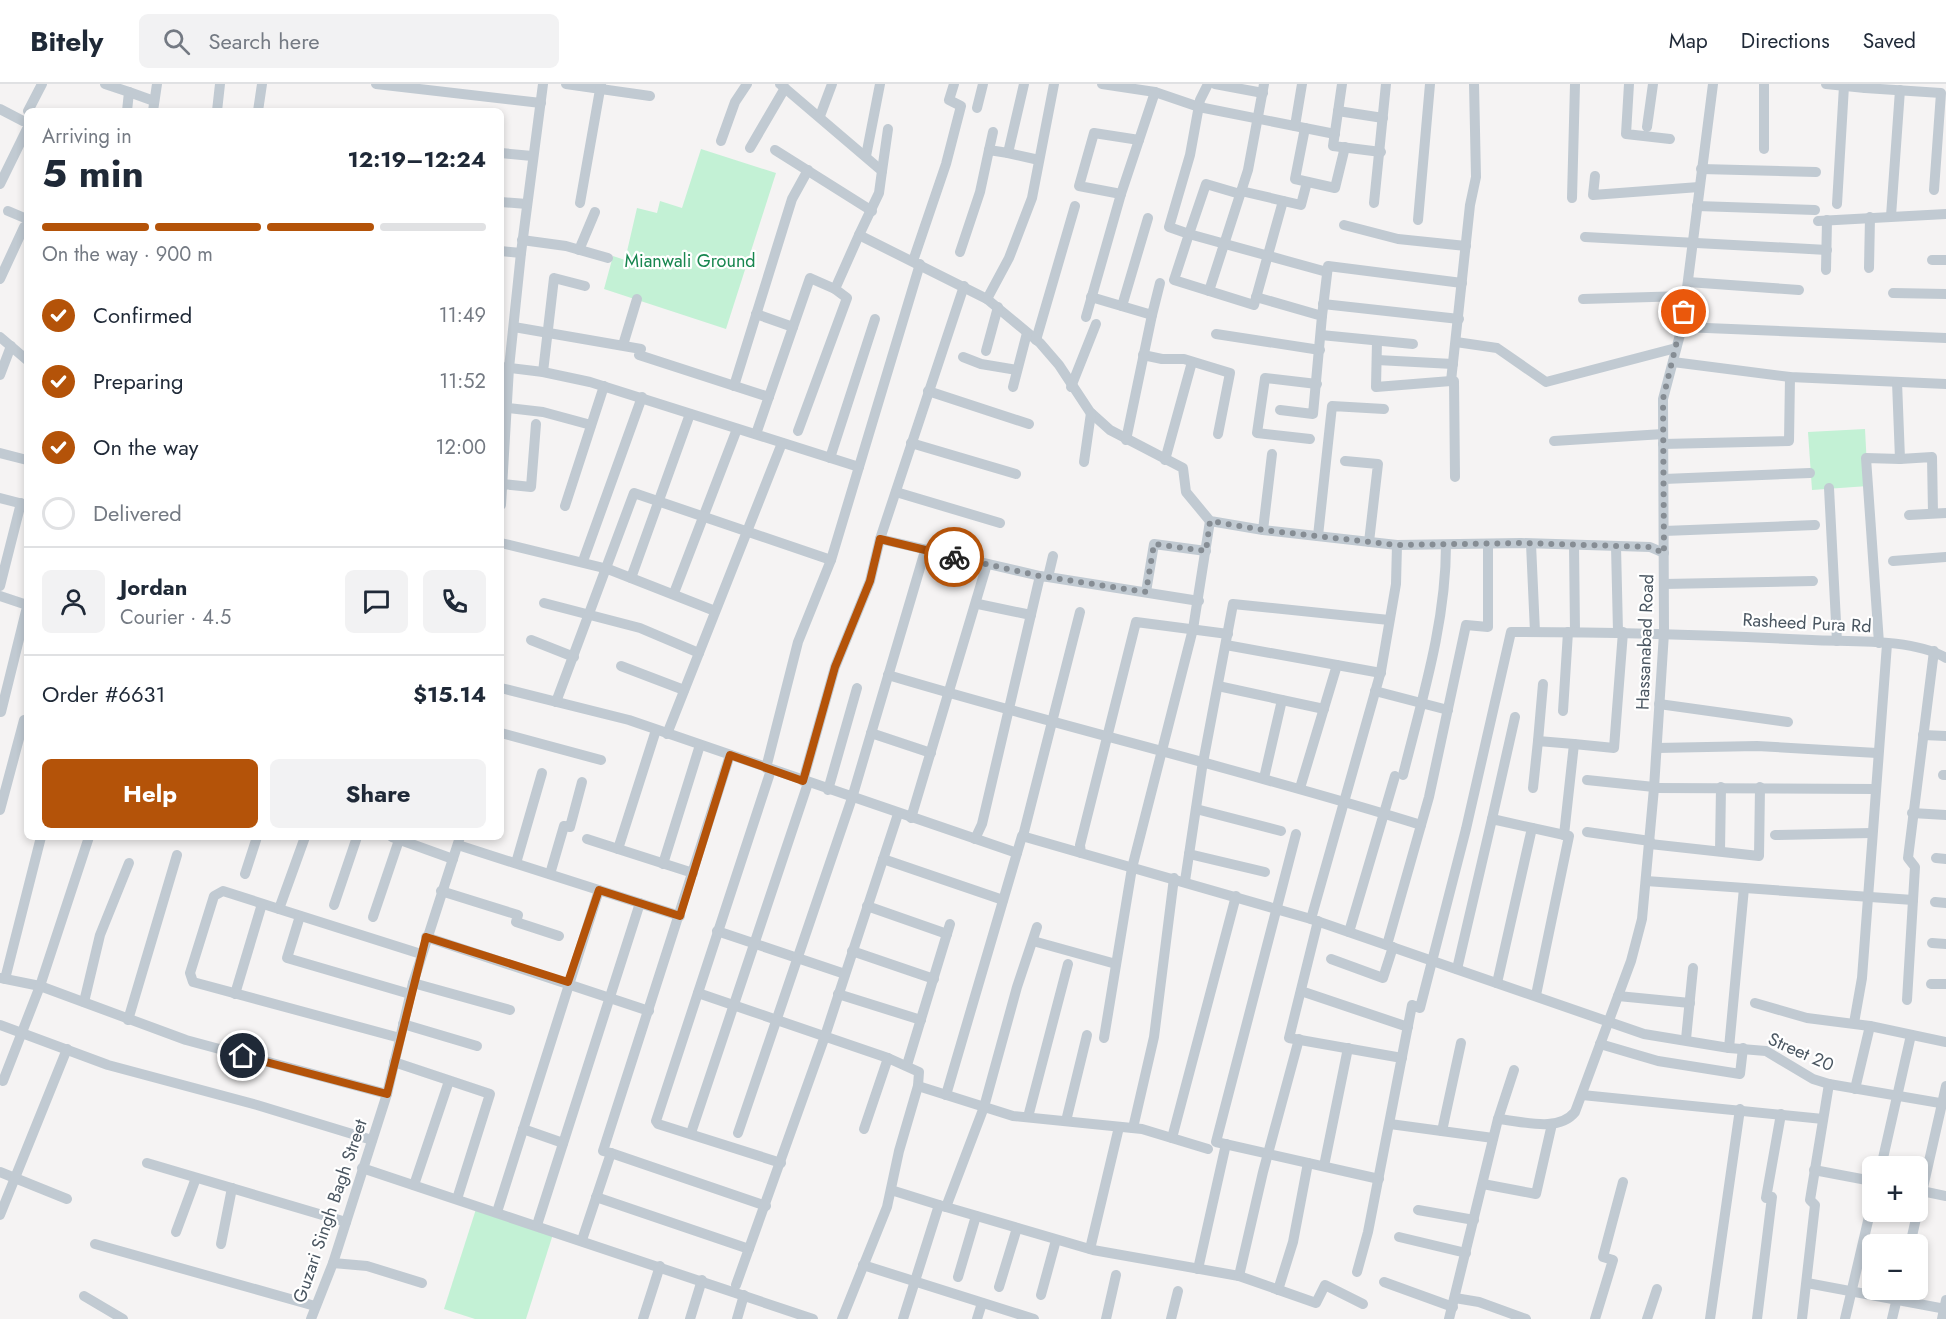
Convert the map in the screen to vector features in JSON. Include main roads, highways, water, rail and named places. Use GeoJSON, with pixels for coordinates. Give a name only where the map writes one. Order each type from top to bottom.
{"type":"FeatureCollection","features":[{"type":"Feature","properties":{"kind":"park label","name":"Mianwali Ground"},"geometry":{"type":"Point","coordinates":[690,261]}}]}
